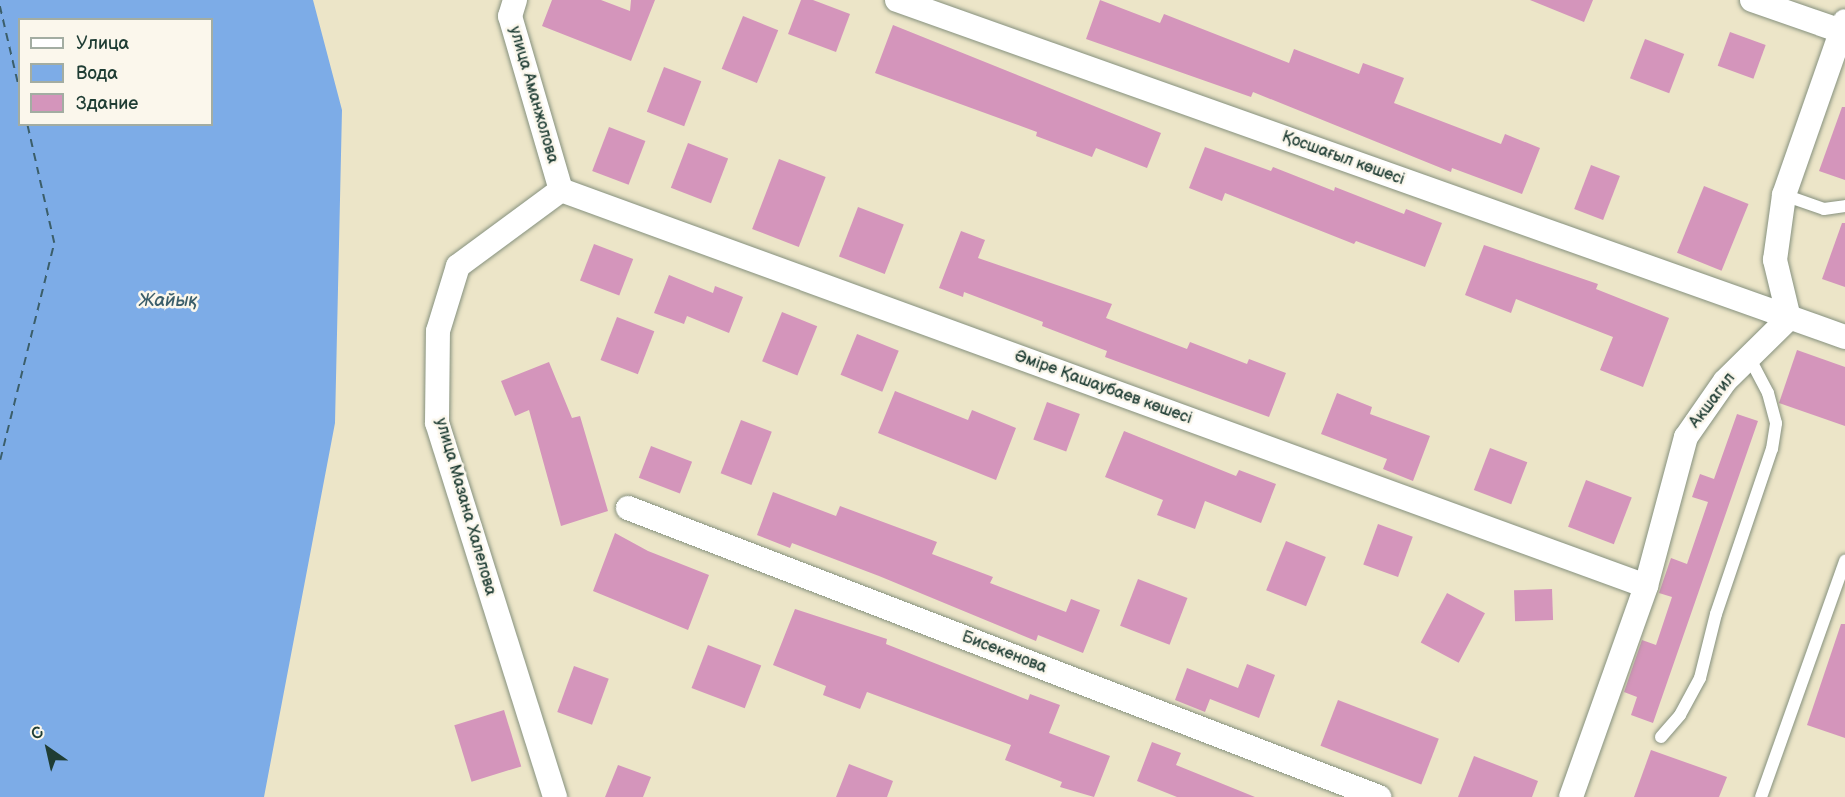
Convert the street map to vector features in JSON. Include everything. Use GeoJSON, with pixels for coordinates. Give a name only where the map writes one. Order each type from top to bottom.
{"type":"FeatureCollection","features":[{"type":"Feature","properties":{"kind":"street","name":"улица Аманжолова"},"geometry":{"type":"LineString","coordinates":[[514,0],[510,16],[561,190]]}},
{"type":"Feature","properties":{"kind":"street","name":"Қосшағыл көшесі"},"geometry":{"type":"LineString","coordinates":[[897,0],[1845,337]]}},
{"type":"Feature","properties":{"kind":"street"},"geometry":{"type":"LineString","coordinates":[[1752,0],[1843,26],[1784,195],[1775,260],[1789,318]]}},
{"type":"Feature","properties":{"kind":"street","name":"Әміре Қашаубаев көшесі"},"geometry":{"type":"LineString","coordinates":[[561,190],[1646,586]]}},
{"type":"Feature","properties":{"kind":"street","name":"улица Мазана Халелова"},"geometry":{"type":"LineString","coordinates":[[555,797],[437,423],[438,343],[459,266],[561,190]]}},
{"type":"Feature","properties":{"kind":"street","name":"Акшагил"},"geometry":{"type":"LineString","coordinates":[[1571,797],[1646,586],[1686,437],[1725,381],[1789,318]]}},
{"type":"Feature","properties":{"kind":"street","name":"Бисекенова"},"geometry":{"type":"LineString","coordinates":[[628,508],[1379,797]]}},
{"type":"Feature","properties":{"kind":"lane"},"geometry":{"type":"LineString","coordinates":[[1784,195],[1824,209],[1845,206]]}},
{"type":"Feature","properties":{"kind":"lane"},"geometry":{"type":"LineString","coordinates":[[1661,737],[1680,715],[1700,678],[1716,614],[1772,449],[1776,423],[1768,393],[1749,357]]}},
{"type":"Feature","properties":{"kind":"lane"},"geometry":{"type":"LineString","coordinates":[[1761,797],[1845,561]]}},
{"type":"Feature","properties":{"kind":"water","name":"Жайық"},"geometry":{"type":"Polygon","coordinates":[[[0,0],[313,0],[342,110],[335,423],[264,797],[0,797],[0,0]]]}},
{"type":"Feature","properties":{"kind":"building"},"geometry":{"type":"Polygon","coordinates":[[[552,0],[601,0],[630,11],[631,0],[655,0],[631,61],[542,26],[552,0]]]}},
{"type":"Feature","properties":{"kind":"building"},"geometry":{"type":"Polygon","coordinates":[[[801,0],[813,0],[850,14],[836,52],[788,34],[801,0]]]}},
{"type":"Feature","properties":{"kind":"building"},"geometry":{"type":"Polygon","coordinates":[[[1100,0],[1160,23],[1164,14],[1289,63],[1294,49],[1359,74],[1363,63],[1404,78],[1394,103],[1501,144],[1505,134],[1540,148],[1522,194],[1452,168],[1451,172],[1253,92],[1251,97],[1086,39],[1100,0]]]}},
{"type":"Feature","properties":{"kind":"building"},"geometry":{"type":"Polygon","coordinates":[[[1530,0],[1593,0],[1584,22],[1530,0]]]}},
{"type":"Feature","properties":{"kind":"building"},"geometry":{"type":"Polygon","coordinates":[[[743,16],[778,30],[757,83],[722,69],[743,16]]]}},
{"type":"Feature","properties":{"kind":"building"},"geometry":{"type":"Polygon","coordinates":[[[893,25],[1161,133],[1147,168],[1096,148],[1092,157],[1036,136],[1037,132],[875,73],[893,25]]]}},
{"type":"Feature","properties":{"kind":"building"},"geometry":{"type":"Polygon","coordinates":[[[1730,32],[1766,45],[1753,79],[1718,66],[1730,32]]]}},
{"type":"Feature","properties":{"kind":"building"},"geometry":{"type":"Polygon","coordinates":[[[1645,39],[1684,54],[1669,93],[1630,78],[1645,39]]]}},
{"type":"Feature","properties":{"kind":"building"},"geometry":{"type":"Polygon","coordinates":[[[664,67],[701,81],[684,126],[647,112],[664,67]]]}},
{"type":"Feature","properties":{"kind":"building"},"geometry":{"type":"Polygon","coordinates":[[[1842,107],[1845,107],[1845,180],[1819,171],[1842,107]]]}},
{"type":"Feature","properties":{"kind":"building"},"geometry":{"type":"Polygon","coordinates":[[[609,127],[645,141],[629,185],[592,171],[609,127]]]}},
{"type":"Feature","properties":{"kind":"building"},"geometry":{"type":"Polygon","coordinates":[[[688,143],[728,158],[711,203],[671,188],[688,143]]]}},
{"type":"Feature","properties":{"kind":"building"},"geometry":{"type":"Polygon","coordinates":[[[1205,147],[1271,171],[1273,167],[1334,191],[1335,187],[1404,214],[1406,209],[1442,223],[1425,267],[1356,241],[1354,244],[1225,193],[1222,201],[1189,188],[1205,147]]]}},
{"type":"Feature","properties":{"kind":"building"},"geometry":{"type":"Polygon","coordinates":[[[779,159],[826,177],[799,247],[752,229],[779,159]]]}},
{"type":"Feature","properties":{"kind":"building"},"geometry":{"type":"Polygon","coordinates":[[[1591,165],[1620,176],[1603,220],[1574,209],[1591,165]]]}},
{"type":"Feature","properties":{"kind":"building"},"geometry":{"type":"Polygon","coordinates":[[[1704,186],[1749,204],[1722,271],[1677,253],[1704,186]]]}},
{"type":"Feature","properties":{"kind":"building"},"geometry":{"type":"Polygon","coordinates":[[[858,207],[904,225],[885,274],[839,256],[858,207]]]}},
{"type":"Feature","properties":{"kind":"building"},"geometry":{"type":"Polygon","coordinates":[[[1842,223],[1845,223],[1845,287],[1822,279],[1842,223]]]}},
{"type":"Feature","properties":{"kind":"building"},"geometry":{"type":"Polygon","coordinates":[[[961,231],[985,240],[978,258],[1112,304],[1106,318],[1187,349],[1190,342],[1247,364],[1249,359],[1286,373],[1269,417],[1105,357],[1107,351],[1042,326],[1043,322],[964,292],[963,297],[939,288],[961,231]]]}},
{"type":"Feature","properties":{"kind":"building"},"geometry":{"type":"Polygon","coordinates":[[[594,244],[633,259],[619,295],[580,280],[594,244]]]}},
{"type":"Feature","properties":{"kind":"building"},"geometry":{"type":"Polygon","coordinates":[[[1484,245],[1598,284],[1596,289],[1669,318],[1643,387],[1600,370],[1613,337],[1516,299],[1511,313],[1465,295],[1484,245]]]}},
{"type":"Feature","properties":{"kind":"building"},"geometry":{"type":"Polygon","coordinates":[[[669,275],[713,293],[715,286],[743,297],[729,333],[687,316],[684,324],[654,313],[669,275]]]}},
{"type":"Feature","properties":{"kind":"building"},"geometry":{"type":"Polygon","coordinates":[[[782,312],[817,326],[797,375],[762,361],[782,312]]]}},
{"type":"Feature","properties":{"kind":"building"},"geometry":{"type":"Polygon","coordinates":[[[617,317],[654,331],[638,374],[601,360],[617,317]]]}},
{"type":"Feature","properties":{"kind":"building"},"geometry":{"type":"Polygon","coordinates":[[[857,334],[899,351],[882,392],[841,375],[857,334]]]}},
{"type":"Feature","properties":{"kind":"building"},"geometry":{"type":"Polygon","coordinates":[[[1797,350],[1845,367],[1845,426],[1779,403],[1797,350]]]}},
{"type":"Feature","properties":{"kind":"building"},"geometry":{"type":"Polygon","coordinates":[[[549,362],[572,418],[580,416],[608,511],[561,526],[529,410],[515,416],[501,381],[549,362]]]}},
{"type":"Feature","properties":{"kind":"building"},"geometry":{"type":"Polygon","coordinates":[[[895,391],[968,420],[972,410],[1016,428],[996,480],[878,433],[895,391]]]}},
{"type":"Feature","properties":{"kind":"building"},"geometry":{"type":"Polygon","coordinates":[[[1337,393],[1372,407],[1370,414],[1430,436],[1413,481],[1383,469],[1387,459],[1321,434],[1337,393]]]}},
{"type":"Feature","properties":{"kind":"building"},"geometry":{"type":"Polygon","coordinates":[[[1047,402],[1080,414],[1066,452],[1033,440],[1047,402]]]}},
{"type":"Feature","properties":{"kind":"building"},"geometry":{"type":"Polygon","coordinates":[[[1737,414],[1758,421],[1653,723],[1631,715],[1637,697],[1624,692],[1642,640],[1656,645],[1672,597],[1659,593],[1671,558],[1687,564],[1708,502],[1692,497],[1700,474],[1714,479],[1737,414]]]}},
{"type":"Feature","properties":{"kind":"building"},"geometry":{"type":"Polygon","coordinates":[[[741,420],[772,432],[751,485],[721,473],[741,420]]]}},
{"type":"Feature","properties":{"kind":"building"},"geometry":{"type":"Polygon","coordinates":[[[1124,431],[1236,476],[1239,470],[1276,484],[1261,523],[1205,501],[1195,529],[1157,515],[1163,500],[1105,477],[1124,431]]]}},
{"type":"Feature","properties":{"kind":"building"},"geometry":{"type":"Polygon","coordinates":[[[651,446],[692,462],[680,494],[639,478],[651,446]]]}},
{"type":"Feature","properties":{"kind":"building"},"geometry":{"type":"Polygon","coordinates":[[[1490,448],[1527,462],[1511,504],[1474,490],[1490,448]]]}},
{"type":"Feature","properties":{"kind":"building"},"geometry":{"type":"Polygon","coordinates":[[[1586,480],[1632,498],[1614,544],[1568,527],[1586,480]]]}},
{"type":"Feature","properties":{"kind":"building"},"geometry":{"type":"Polygon","coordinates":[[[773,492],[836,516],[840,506],[937,542],[932,554],[993,577],[990,583],[1066,612],[1071,599],[1100,610],[1083,653],[1038,635],[1036,641],[879,576],[792,543],[790,548],[757,535],[773,492]]]}},
{"type":"Feature","properties":{"kind":"building"},"geometry":{"type":"Polygon","coordinates":[[[1378,524],[1413,537],[1398,577],[1363,564],[1378,524]]]}},
{"type":"Feature","properties":{"kind":"building"},"geometry":{"type":"Polygon","coordinates":[[[615,533],[648,551],[709,575],[688,630],[593,591],[615,533]]]}},
{"type":"Feature","properties":{"kind":"building"},"geometry":{"type":"Polygon","coordinates":[[[1286,541],[1326,557],[1306,606],[1266,590],[1286,541]]]}},
{"type":"Feature","properties":{"kind":"building"},"geometry":{"type":"Polygon","coordinates":[[[1138,579],[1187,598],[1170,645],[1120,626],[1138,579]]]}},
{"type":"Feature","properties":{"kind":"building"},"geometry":{"type":"Polygon","coordinates":[[[1552,589],[1553,620],[1515,621],[1514,590],[1552,589]]]}},
{"type":"Feature","properties":{"kind":"building"},"geometry":{"type":"Polygon","coordinates":[[[1447,593],[1485,613],[1459,663],[1421,642],[1447,593]]]}},
{"type":"Feature","properties":{"kind":"building"},"geometry":{"type":"Polygon","coordinates":[[[795,609],[887,639],[886,644],[1028,700],[1030,694],[1060,705],[1049,733],[1110,756],[1094,797],[1060,787],[1062,782],[1005,760],[1011,745],[867,692],[860,709],[823,695],[826,686],[773,665],[795,609]]]}},
{"type":"Feature","properties":{"kind":"building"},"geometry":{"type":"Polygon","coordinates":[[[1841,624],[1845,624],[1845,738],[1807,725],[1841,624]]]}},
{"type":"Feature","properties":{"kind":"building"},"geometry":{"type":"Polygon","coordinates":[[[708,645],[761,665],[745,708],[692,688],[708,645]]]}},
{"type":"Feature","properties":{"kind":"building"},"geometry":{"type":"Polygon","coordinates":[[[1247,664],[1275,675],[1259,718],[1210,699],[1205,712],[1175,700],[1187,668],[1238,688],[1247,664]]]}},
{"type":"Feature","properties":{"kind":"building"},"geometry":{"type":"Polygon","coordinates":[[[574,666],[609,679],[592,725],[557,712],[574,666]]]}},
{"type":"Feature","properties":{"kind":"building"},"geometry":{"type":"Polygon","coordinates":[[[1338,700],[1439,739],[1421,784],[1320,746],[1338,700]]]}},
{"type":"Feature","properties":{"kind":"building"},"geometry":{"type":"Polygon","coordinates":[[[504,710],[521,766],[472,782],[454,725],[504,710]]]}},
{"type":"Feature","properties":{"kind":"building"},"geometry":{"type":"Polygon","coordinates":[[[1152,742],[1181,753],[1176,765],[1255,797],[1177,797],[1137,781],[1152,742]]]}},
{"type":"Feature","properties":{"kind":"building"},"geometry":{"type":"Polygon","coordinates":[[[1651,750],[1727,777],[1719,797],[1634,797],[1651,750]]]}},
{"type":"Feature","properties":{"kind":"building"},"geometry":{"type":"Polygon","coordinates":[[[1474,756],[1538,781],[1532,797],[1458,797],[1474,756]]]}},
{"type":"Feature","properties":{"kind":"building"},"geometry":{"type":"Polygon","coordinates":[[[849,764],[893,781],[887,797],[836,797],[849,764]]]}},
{"type":"Feature","properties":{"kind":"building"},"geometry":{"type":"Polygon","coordinates":[[[618,765],[651,777],[643,797],[605,797],[618,765]]]}},
{"type":"Feature","properties":{"kind":"ferry route"},"geometry":{"type":"LineString","coordinates":[[0,6],[18,82]]}},
{"type":"Feature","properties":{"kind":"ferry route"},"geometry":{"type":"LineString","coordinates":[[0,460],[54,243],[27,126]]}}]}
